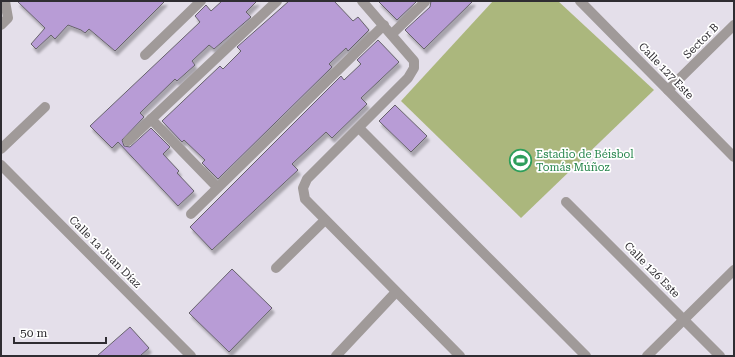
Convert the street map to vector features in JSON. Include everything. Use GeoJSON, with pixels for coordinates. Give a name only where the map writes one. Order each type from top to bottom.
{"type":"FeatureCollection","features":[{"type":"Feature","properties":{"kind":"street"},"geometry":{"type":"LineString","coordinates":[[1,25],[8,18],[5,1]]}},
{"type":"Feature","properties":{"kind":"street"},"geometry":{"type":"LineString","coordinates":[[145,55],[201,1]]}},
{"type":"Feature","properties":{"kind":"street"},"geometry":{"type":"LineString","coordinates":[[128,141],[277,1]]}},
{"type":"Feature","properties":{"kind":"street"},"geometry":{"type":"LineString","coordinates":[[362,1],[414,61],[414,68],[408,78],[307,179],[303,188],[304,199],[460,356]]}},
{"type":"Feature","properties":{"kind":"street","name":"Calle 127 Este"},"geometry":{"type":"LineString","coordinates":[[580,1],[734,157]]}},
{"type":"Feature","properties":{"kind":"street"},"geometry":{"type":"LineString","coordinates":[[392,34],[425,2]]}},
{"type":"Feature","properties":{"kind":"street"},"geometry":{"type":"LineString","coordinates":[[191,214],[384,25]]}},
{"type":"Feature","properties":{"kind":"street","name":"Sector B"},"geometry":{"type":"LineString","coordinates":[[668,90],[734,25]]}},
{"type":"Feature","properties":{"kind":"street"},"geometry":{"type":"LineString","coordinates":[[1,149],[45,107]]}},
{"type":"Feature","properties":{"kind":"street"},"geometry":{"type":"LineString","coordinates":[[151,119],[217,187]]}},
{"type":"Feature","properties":{"kind":"street"},"geometry":{"type":"LineString","coordinates":[[359,128],[586,356]]}},
{"type":"Feature","properties":{"kind":"street","name":"Calle 1a Juan Díaz"},"geometry":{"type":"LineString","coordinates":[[1,165],[191,356]]}},
{"type":"Feature","properties":{"kind":"street","name":"Calle 126 Este"},"geometry":{"type":"LineString","coordinates":[[566,202],[720,356]]}},
{"type":"Feature","properties":{"kind":"street"},"geometry":{"type":"LineString","coordinates":[[276,268],[325,220]]}},
{"type":"Feature","properties":{"kind":"street"},"geometry":{"type":"LineString","coordinates":[[646,356],[734,270]]}},
{"type":"Feature","properties":{"kind":"street"},"geometry":{"type":"LineString","coordinates":[[336,356],[396,292]]}},
{"type":"Feature","properties":{"kind":"green space","name":"Estadio de Béisbol Tomás Múñoz"},"geometry":{"type":"Polygon","coordinates":[[[493,1],[558,1],[654,90],[521,218],[401,101],[493,1]]]}},
{"type":"Feature","properties":{"kind":"building"},"geometry":{"type":"Polygon","coordinates":[[[17,1],[165,1],[115,51],[89,29],[85,33],[68,25],[55,39],[51,35],[36,49],[31,44],[45,28],[17,1]]]}},
{"type":"Feature","properties":{"kind":"building"},"geometry":{"type":"Polygon","coordinates":[[[222,1],[257,1],[246,12],[251,17],[214,49],[209,45],[192,61],[195,65],[177,81],[175,79],[140,113],[144,117],[122,140],[124,146],[130,147],[151,128],[170,147],[163,154],[179,171],[177,173],[194,191],[178,206],[118,142],[112,148],[90,126],[200,22],[195,16],[206,5],[211,11],[222,1]]]}},
{"type":"Feature","properties":{"kind":"building"},"geometry":{"type":"Polygon","coordinates":[[[289,1],[334,1],[353,21],[358,17],[369,30],[348,51],[346,48],[329,64],[332,67],[218,179],[202,163],[205,160],[184,140],[182,142],[162,121],[220,66],[223,69],[241,51],[237,47],[289,1]]]}},
{"type":"Feature","properties":{"kind":"building"},"geometry":{"type":"Polygon","coordinates":[[[378,1],[417,1],[397,20],[378,1]]]}},
{"type":"Feature","properties":{"kind":"building"},"geometry":{"type":"Polygon","coordinates":[[[431,1],[473,1],[424,49],[405,30],[430,7],[431,1]]]}},
{"type":"Feature","properties":{"kind":"building"},"geometry":{"type":"Polygon","coordinates":[[[378,40],[399,62],[361,98],[367,104],[332,138],[326,132],[292,164],[298,170],[212,250],[190,227],[341,76],[344,80],[361,64],[357,60],[378,40]]]}},
{"type":"Feature","properties":{"kind":"building"},"geometry":{"type":"Polygon","coordinates":[[[395,105],[427,136],[411,152],[379,121],[395,105]]]}},
{"type":"Feature","properties":{"kind":"building"},"geometry":{"type":"Polygon","coordinates":[[[232,269],[272,308],[229,352],[189,313],[232,269]]]}},
{"type":"Feature","properties":{"kind":"building"},"geometry":{"type":"Polygon","coordinates":[[[130,327],[149,348],[140,356],[97,356],[130,327]]]}},
{"type":"Feature","properties":{"kind":"place","name":"Estadio de Béisbol Tomás Múñoz"},"geometry":{"type":"Point","coordinates":[521,160]}}]}
